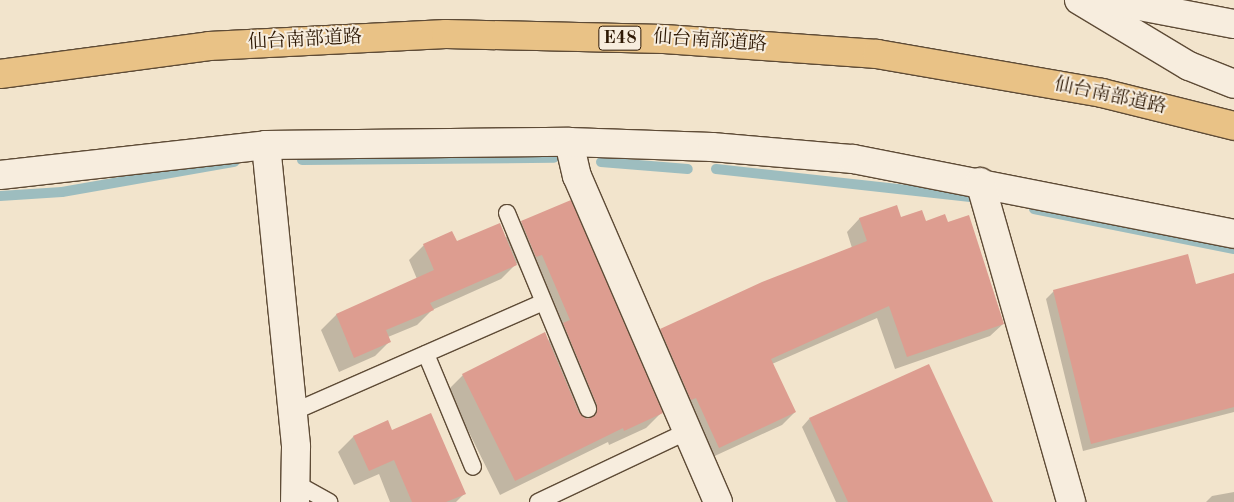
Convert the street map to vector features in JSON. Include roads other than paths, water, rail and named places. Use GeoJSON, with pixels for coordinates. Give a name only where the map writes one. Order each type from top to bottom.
{"type":"FeatureCollection","features":[{"type":"Feature","properties":{"kind":"highway","name":"仙台南部道路"},"geometry":{"type":"LineString","coordinates":[[0,74],[209,46],[446,34],[664,38],[877,54],[1102,93],[1234,126]]}},
{"type":"Feature","properties":{"kind":"street"},"geometry":{"type":"LineString","coordinates":[[1080,0],[1189,66],[1234,84]]}},
{"type":"Feature","properties":{"kind":"street"},"geometry":{"type":"LineString","coordinates":[[1108,0],[1234,24]]}},
{"type":"Feature","properties":{"kind":"street"},"geometry":{"type":"LineString","coordinates":[[570,142],[577,176],[718,502]]}},
{"type":"Feature","properties":{"kind":"street"},"geometry":{"type":"LineString","coordinates":[[0,175],[266,145],[570,142],[712,146],[852,159],[980,182],[1234,234]]}},
{"type":"Feature","properties":{"kind":"street"},"geometry":{"type":"LineString","coordinates":[[266,145],[293,412],[296,493]]}},
{"type":"Feature","properties":{"kind":"street"},"geometry":{"type":"LineString","coordinates":[[980,182],[1071,502]]}},
{"type":"Feature","properties":{"kind":"lane"},"geometry":{"type":"LineString","coordinates":[[507,213],[588,409]]}},
{"type":"Feature","properties":{"kind":"lane"},"geometry":{"type":"LineString","coordinates":[[293,412],[543,302]]}},
{"type":"Feature","properties":{"kind":"lane"},"geometry":{"type":"LineString","coordinates":[[426,354],[473,467]]}},
{"type":"Feature","properties":{"kind":"lane"},"geometry":{"type":"LineString","coordinates":[[538,502],[688,431]]}},
{"type":"Feature","properties":{"kind":"lane"},"geometry":{"type":"LineString","coordinates":[[296,493],[329,502]]}},
{"type":"Feature","properties":{"kind":"waterway"},"geometry":{"type":"LineString","coordinates":[[302,160],[554,158]]}},
{"type":"Feature","properties":{"kind":"waterway"},"geometry":{"type":"LineString","coordinates":[[0,196],[62,192],[234,162]]}},
{"type":"Feature","properties":{"kind":"waterway"},"geometry":{"type":"LineString","coordinates":[[601,162],[688,169]]}},
{"type":"Feature","properties":{"kind":"waterway"},"geometry":{"type":"LineString","coordinates":[[716,169],[970,197]]}},
{"type":"Feature","properties":{"kind":"waterway"},"geometry":{"type":"LineString","coordinates":[[1034,209],[1234,249]]}}]}
